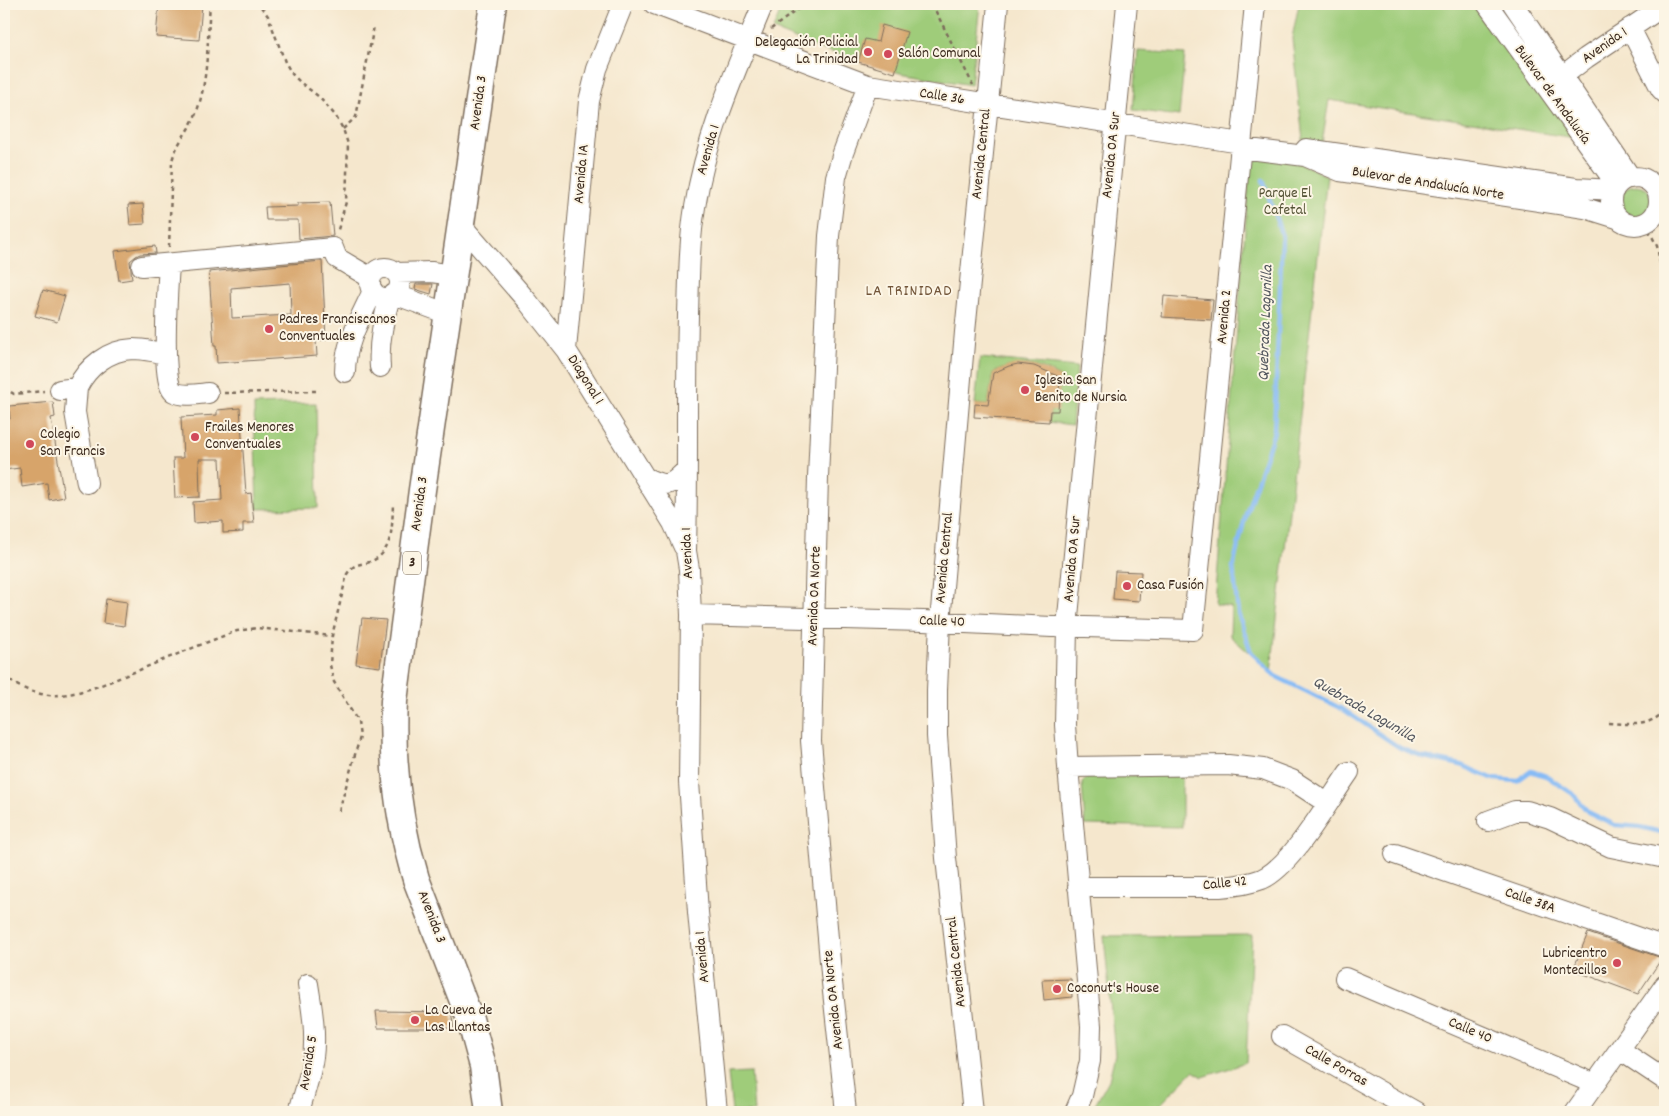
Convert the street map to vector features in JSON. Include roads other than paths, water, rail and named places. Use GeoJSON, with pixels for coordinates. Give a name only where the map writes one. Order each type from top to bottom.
{"type":"FeatureCollection","features":[{"type":"Feature","properties":{"kind":"main road","name":"Avenida 3"},"geometry":{"type":"LineString","coordinates":[[489,1112],[483,1066],[470,1019],[416,879],[409,856],[397,798],[392,731],[394,700],[422,490],[493,4]]}},
{"type":"Feature","properties":{"kind":"street","name":"Avenida 1A"},"geometry":{"type":"LineString","coordinates":[[566,350],[589,101],[597,69],[623,4]]}},
{"type":"Feature","properties":{"kind":"street","name":"Calle 36"},"geometry":{"type":"LineString","coordinates":[[654,4],[757,37],[868,85],[1241,143]]}},
{"type":"Feature","properties":{"kind":"street","name":"Avenida 1"},"geometry":{"type":"LineString","coordinates":[[718,1112],[698,912],[689,782],[691,615],[689,569],[686,550],[689,266],[695,207],[704,163],[716,122],[757,37],[763,4]]}},
{"type":"Feature","properties":{"kind":"street","name":"Avenida Central"},"geometry":{"type":"LineString","coordinates":[[973,1112],[946,858],[937,736],[936,690],[940,622],[965,332],[998,4]]}},
{"type":"Feature","properties":{"kind":"street","name":"Avenida 0A Sur"},"geometry":{"type":"LineString","coordinates":[[1075,1112],[1082,1096],[1090,1061],[1091,1026],[1065,724],[1067,627],[1127,4]]}},
{"type":"Feature","properties":{"kind":"street","name":"Avenida 2"},"geometry":{"type":"LineString","coordinates":[[1193,630],[1255,4]]}},
{"type":"Feature","properties":{"kind":"street","name":"Bulevar de Andalucía"},"geometry":{"type":"LineString","coordinates":[[1487,4],[1546,88],[1626,183]]}},
{"type":"Feature","properties":{"kind":"street","name":"Avenida 1"},"geometry":{"type":"LineString","coordinates":[[1546,88],[1665,5]]}},
{"type":"Feature","properties":{"kind":"street","name":"Bulevar de Andalucía"},"geometry":{"type":"LineString","coordinates":[[1519,6],[1626,183]]}},
{"type":"Feature","properties":{"kind":"street"},"geometry":{"type":"LineString","coordinates":[[1630,28],[1661,89],[1665,93]]}},
{"type":"Feature","properties":{"kind":"street","name":"Avenida 0A Norte"},"geometry":{"type":"LineString","coordinates":[[846,1112],[831,974],[811,741],[819,458],[832,200],[843,153],[868,85]]}},
{"type":"Feature","properties":{"kind":"street","name":"Bulevar de Andalucía Norte"},"geometry":{"type":"LineString","coordinates":[[1241,143],[1576,188],[1665,179]]}},
{"type":"Feature","properties":{"kind":"street","name":"Bulevar de Andalucía Norte"},"geometry":{"type":"LineString","coordinates":[[1241,143],[1305,156],[1340,171],[1585,208],[1618,218]]}},
{"type":"Feature","properties":{"kind":"street"},"geometry":{"type":"LineString","coordinates":[[1650,182],[1662,205],[1645,223],[1630,225],[1618,218],[1611,202],[1626,183],[1650,182]]}},
{"type":"Feature","properties":{"kind":"street","name":"Diagonal 1"},"geometry":{"type":"LineString","coordinates":[[462,225],[566,350],[674,523],[686,550]]}},
{"type":"Feature","properties":{"kind":"street"},"geometry":{"type":"LineString","coordinates":[[142,266],[333,248],[337,258],[382,290],[448,314]]}},
{"type":"Feature","properties":{"kind":"street"},"geometry":{"type":"LineString","coordinates":[[169,264],[165,353],[169,388],[174,392],[185,395],[208,393]]}},
{"type":"Feature","properties":{"kind":"street"},"geometry":{"type":"LineString","coordinates":[[380,368],[382,290],[374,273],[382,268],[396,273],[431,272],[454,275]]}},
{"type":"Feature","properties":{"kind":"street"},"geometry":{"type":"LineString","coordinates":[[345,372],[345,360],[349,346],[382,290]]}},
{"type":"Feature","properties":{"kind":"street"},"geometry":{"type":"LineString","coordinates":[[528,302],[544,307],[556,308],[571,295]]}},
{"type":"Feature","properties":{"kind":"street"},"geometry":{"type":"LineString","coordinates":[[88,483],[75,412],[68,389],[89,369],[114,354],[133,349],[165,353]]}},
{"type":"Feature","properties":{"kind":"street"},"geometry":{"type":"LineString","coordinates":[[646,478],[663,485],[668,484],[674,482],[687,469]]}},
{"type":"Feature","properties":{"kind":"street","name":"Calle 40"},"geometry":{"type":"LineString","coordinates":[[691,615],[1193,630]]}},
{"type":"Feature","properties":{"kind":"street"},"geometry":{"type":"LineString","coordinates":[[1068,767],[1228,765],[1263,769],[1292,780],[1327,803]]}},
{"type":"Feature","properties":{"kind":"street","name":"Calle 42"},"geometry":{"type":"LineString","coordinates":[[1078,887],[1220,887],[1242,885],[1263,879],[1281,866],[1296,849],[1349,772]]}},
{"type":"Feature","properties":{"kind":"street"},"geometry":{"type":"LineString","coordinates":[[1488,821],[1515,810],[1527,810],[1550,818],[1611,847],[1665,858]]}},
{"type":"Feature","properties":{"kind":"street","name":"Calle 38A"},"geometry":{"type":"LineString","coordinates":[[1395,854],[1665,947]]}},
{"type":"Feature","properties":{"kind":"street","name":"Calle 40"},"geometry":{"type":"LineString","coordinates":[[1346,978],[1595,1084]]}},
{"type":"Feature","properties":{"kind":"street","name":"Avenida 5"},"geometry":{"type":"LineString","coordinates":[[299,1112],[307,1086],[314,1045],[314,1025],[308,984]]}},
{"type":"Feature","properties":{"kind":"street"},"geometry":{"type":"LineString","coordinates":[[1575,1112],[1665,985]]}},
{"type":"Feature","properties":{"kind":"street","name":"Calle Porras"},"geometry":{"type":"LineString","coordinates":[[1282,1036],[1416,1112]]}},
{"type":"Feature","properties":{"kind":"street"},"geometry":{"type":"LineString","coordinates":[[1624,1045],[1665,1067]]}},
{"type":"Feature","properties":{"kind":"street"},"geometry":{"type":"LineString","coordinates":[[1624,1045],[1665,1080]]}},
{"type":"Feature","properties":{"kind":"waterway","name":"Quebrada Lagunilla"},"geometry":{"type":"LineString","coordinates":[[1263,180],[1282,236],[1274,432],[1246,514],[1233,566],[1238,613],[1251,652],[1275,676],[1344,710],[1400,748],[1424,757],[1461,765],[1494,779],[1517,781],[1531,771],[1546,776],[1573,794],[1588,812],[1615,825],[1640,827],[1665,833]]}},
{"type":"Feature","properties":{"kind":"place","name":"Delegación Policial La Trinidad"},"geometry":{"type":"Point","coordinates":[868,52]}},
{"type":"Feature","properties":{"kind":"place","name":"Salón Comunal"},"geometry":{"type":"Point","coordinates":[888,54]}},
{"type":"Feature","properties":{"kind":"place","name":"Padres Franciscanos Conventuales"},"geometry":{"type":"Point","coordinates":[269,329]}},
{"type":"Feature","properties":{"kind":"place","name":"Iglesia San Benito de Nursia"},"geometry":{"type":"Point","coordinates":[1025,390]}},
{"type":"Feature","properties":{"kind":"place","name":"Frailes Menores Conventuales"},"geometry":{"type":"Point","coordinates":[195,437]}},
{"type":"Feature","properties":{"kind":"place","name":"Colegio San Francis"},"geometry":{"type":"Point","coordinates":[30,444]}},
{"type":"Feature","properties":{"kind":"place","name":"Casa Fusión"},"geometry":{"type":"Point","coordinates":[1127,586]}},
{"type":"Feature","properties":{"kind":"place","name":"Lubricentro Montecillos"},"geometry":{"type":"Point","coordinates":[1617,963]}},
{"type":"Feature","properties":{"kind":"place","name":"Coconut's House"},"geometry":{"type":"Point","coordinates":[1057,989]}},
{"type":"Feature","properties":{"kind":"place","name":"La Cueva de Las Llantas"},"geometry":{"type":"Point","coordinates":[415,1020]}},
{"type":"Feature","properties":{"kind":"district","name":"LA TRINIDAD"},"geometry":{"type":"Point","coordinates":[909,291]}},
{"type":"Feature","properties":{"kind":"park label","name":"Parque El Cafetal"},"geometry":{"type":"Point","coordinates":[1285,202]}}]}
